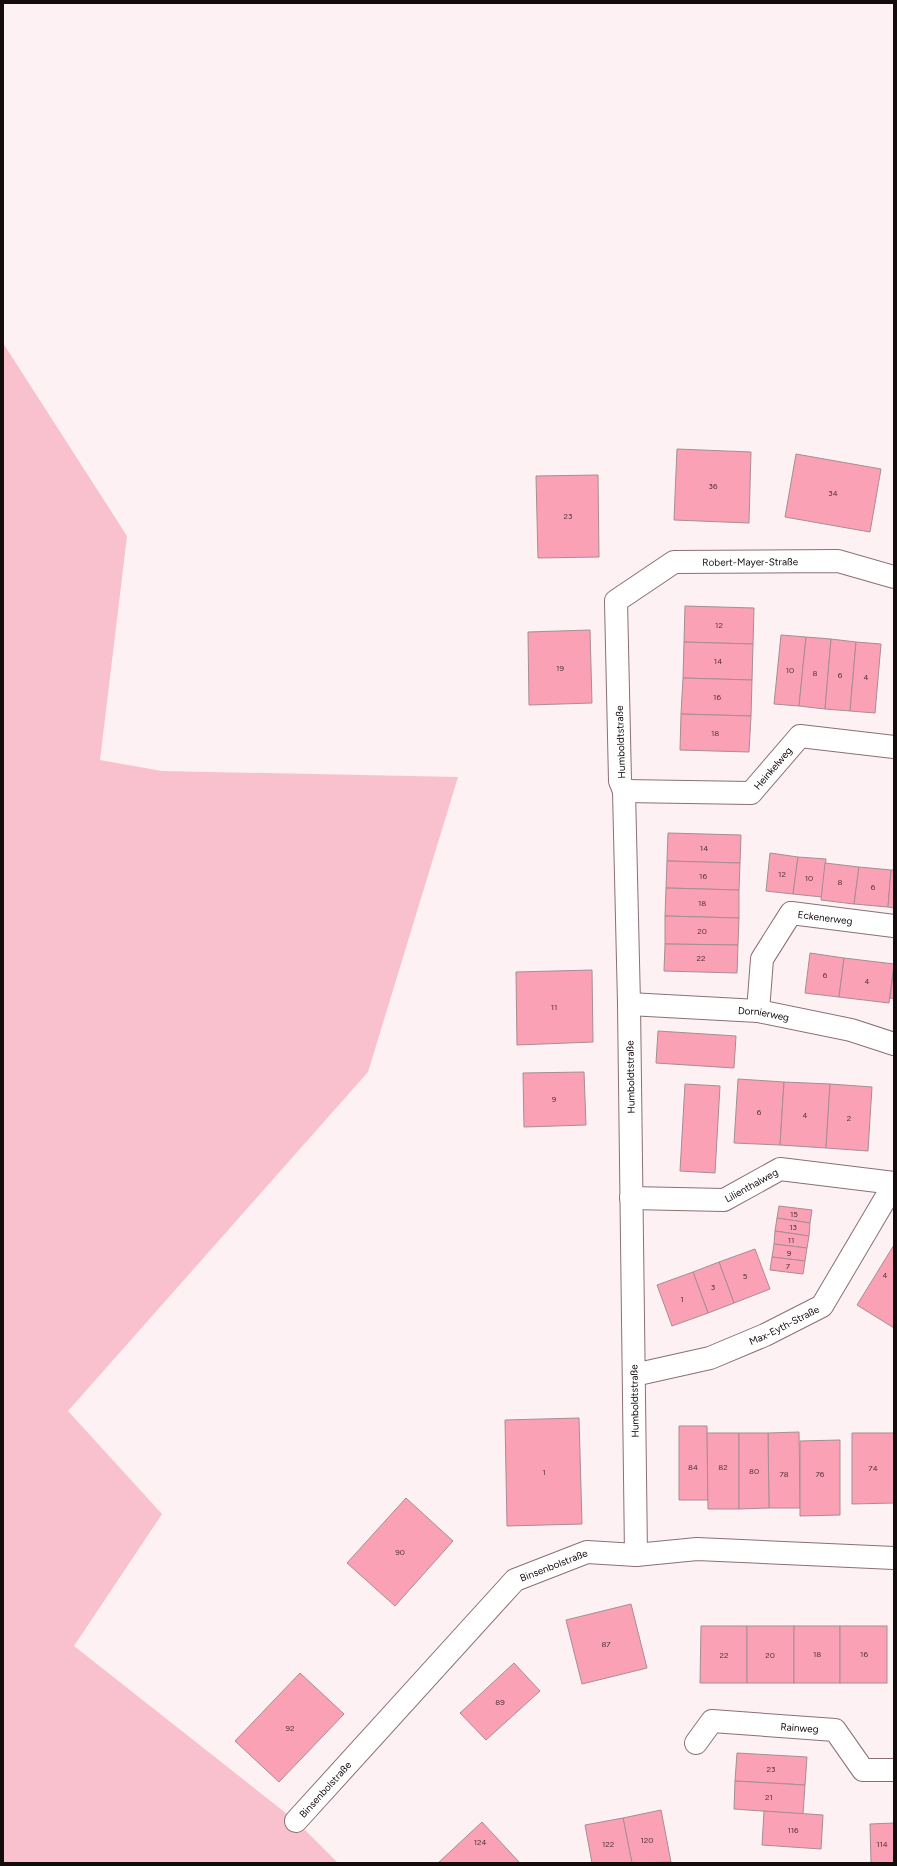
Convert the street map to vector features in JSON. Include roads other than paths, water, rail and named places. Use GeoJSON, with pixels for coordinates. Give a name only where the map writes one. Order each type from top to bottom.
{"type":"FeatureCollection","features":[{"type":"Feature","properties":{"kind":"street","name":"Robert-Mayer-Straße"},"geometry":{"type":"LineString","coordinates":[[616,601],[674,562],[838,561],[894,577]]}},
{"type":"Feature","properties":{"kind":"street","name":"Humboldtstraße"},"geometry":{"type":"LineString","coordinates":[[616,601],[620,781],[624,791],[629,1004],[636,1555]]}},
{"type":"Feature","properties":{"kind":"street","name":"Heinkelweg"},"geometry":{"type":"LineString","coordinates":[[624,791],[751,793],[800,736],[894,747]]}},
{"type":"Feature","properties":{"kind":"street","name":"Eckenerweg"},"geometry":{"type":"LineString","coordinates":[[758,1011],[762,959],[791,913],[894,926]]}},
{"type":"Feature","properties":{"kind":"street","name":"Dornierweg"},"geometry":{"type":"LineString","coordinates":[[629,1004],[758,1011],[851,1030],[894,1044]]}},
{"type":"Feature","properties":{"kind":"street","name":"Lilienthalweg"},"geometry":{"type":"LineString","coordinates":[[632,1198],[724,1200],[780,1169],[894,1183]]}},
{"type":"Feature","properties":{"kind":"street","name":"Max-Eyth-Straße"},"geometry":{"type":"LineString","coordinates":[[634,1375],[710,1358],[765,1335],[822,1306],[894,1183]]}},
{"type":"Feature","properties":{"kind":"street","name":"Binsenbolstraße"},"geometry":{"type":"LineString","coordinates":[[296,1822],[515,1580],[587,1552],[636,1555],[697,1549],[894,1558]]}},
{"type":"Feature","properties":{"kind":"street","name":"Rainweg"},"geometry":{"type":"LineString","coordinates":[[696,1743],[712,1721],[835,1730],[863,1770],[894,1770]]}}]}
